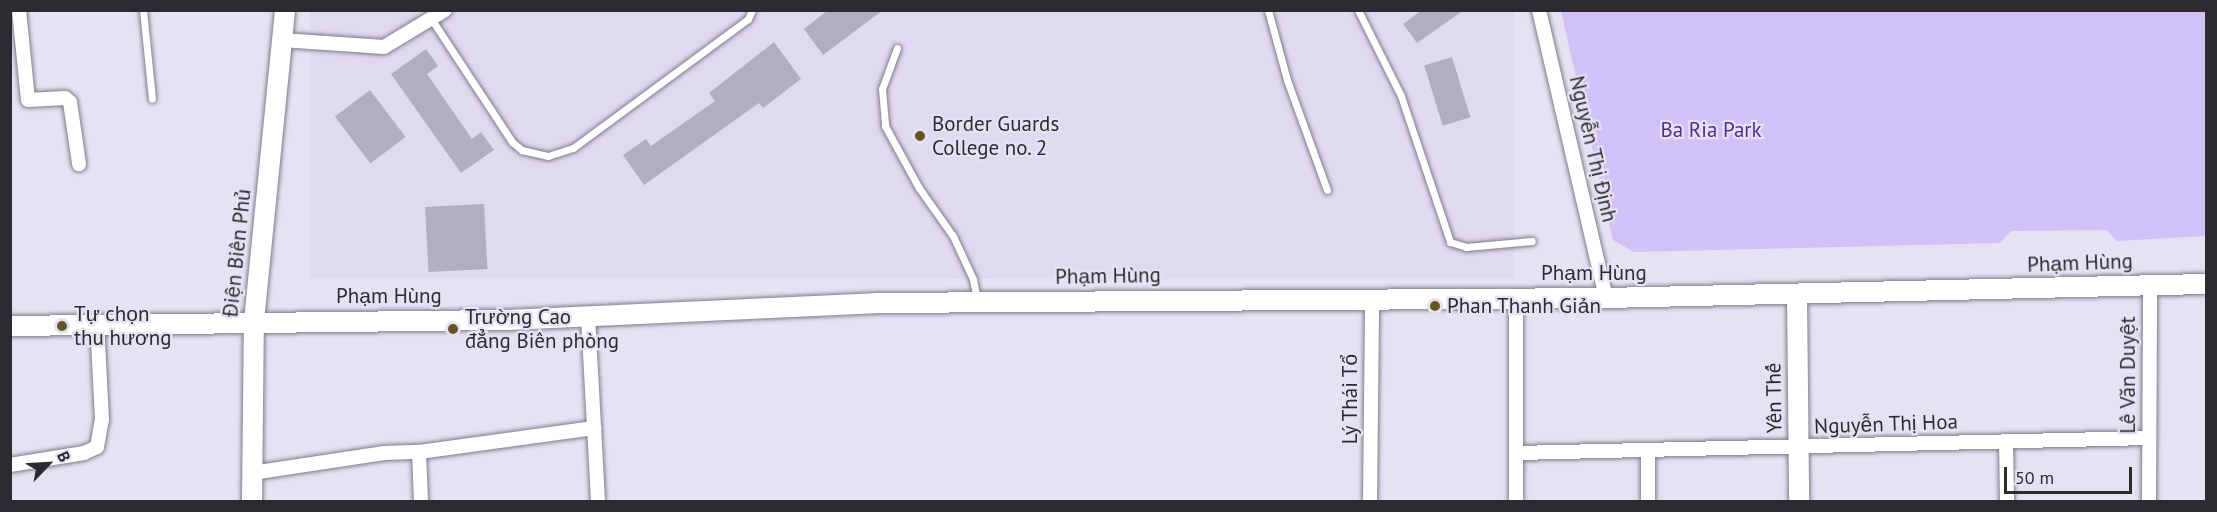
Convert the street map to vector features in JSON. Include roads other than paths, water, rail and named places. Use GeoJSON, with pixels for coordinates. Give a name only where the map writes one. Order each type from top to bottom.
{"type":"FeatureCollection","features":[{"type":"Feature","properties":{"kind":"street"},"geometry":{"type":"LineString","coordinates":[[19,10],[16,27],[28,99],[65,98],[70,102],[79,164]]}},
{"type":"Feature","properties":{"kind":"street","name":"Điện Biên Phủ"},"geometry":{"type":"LineString","coordinates":[[252,501],[254,321],[285,10]]}},
{"type":"Feature","properties":{"kind":"street"},"geometry":{"type":"LineString","coordinates":[[282,40],[384,47],[432,20],[445,10]]}},
{"type":"Feature","properties":{"kind":"street","name":"Nguyễn Thị Định"},"geometry":{"type":"LineString","coordinates":[[1539,10],[1606,298]]}},
{"type":"Feature","properties":{"kind":"street","name":"Phạm Hùng"},"geometry":{"type":"LineString","coordinates":[[10,326],[97,322],[588,316],[978,302],[1372,297],[1606,298],[2206,284]]}},
{"type":"Feature","properties":{"kind":"street","name":"Lê Văn Duyệt"},"geometry":{"type":"LineString","coordinates":[[2149,501],[2150,285]]}},
{"type":"Feature","properties":{"kind":"street","name":"Yên Thế"},"geometry":{"type":"LineString","coordinates":[[1797,295],[1799,501]]}},
{"type":"Feature","properties":{"kind":"street","name":"Lý Thái Tổ"},"geometry":{"type":"LineString","coordinates":[[1370,501],[1372,297]]}},
{"type":"Feature","properties":{"kind":"street"},"geometry":{"type":"LineString","coordinates":[[1516,297],[1516,501]]}},
{"type":"Feature","properties":{"kind":"street"},"geometry":{"type":"LineString","coordinates":[[588,316],[598,501]]}},
{"type":"Feature","properties":{"kind":"street"},"geometry":{"type":"LineString","coordinates":[[10,465],[84,453],[97,447],[102,420],[97,322]]}},
{"type":"Feature","properties":{"kind":"street"},"geometry":{"type":"LineString","coordinates":[[252,473],[384,453],[419,453],[594,428]]}},
{"type":"Feature","properties":{"kind":"street","name":"Nguyễn Thị Hoa"},"geometry":{"type":"LineString","coordinates":[[1516,453],[2149,438]]}},
{"type":"Feature","properties":{"kind":"street"},"geometry":{"type":"LineString","coordinates":[[2006,442],[2007,501]]}},
{"type":"Feature","properties":{"kind":"street"},"geometry":{"type":"LineString","coordinates":[[1648,451],[1648,501]]}},
{"type":"Feature","properties":{"kind":"street"},"geometry":{"type":"LineString","coordinates":[[419,453],[421,501]]}},
{"type":"Feature","properties":{"kind":"lane"},"geometry":{"type":"LineString","coordinates":[[143,10],[152,99]]}},
{"type":"Feature","properties":{"kind":"lane"},"geometry":{"type":"LineString","coordinates":[[432,20],[512,142],[522,150],[548,156],[573,148],[748,19],[752,10]]}},
{"type":"Feature","properties":{"kind":"lane"},"geometry":{"type":"LineString","coordinates":[[1268,10],[1287,80],[1327,190]]}},
{"type":"Feature","properties":{"kind":"lane"},"geometry":{"type":"LineString","coordinates":[[1358,10],[1401,96],[1450,242],[1466,247],[1532,241]]}},
{"type":"Feature","properties":{"kind":"lane"},"geometry":{"type":"LineString","coordinates":[[897,48],[882,88],[885,126],[920,188],[953,236],[973,279],[978,302]]}},
{"type":"Feature","properties":{"kind":"place","name":"Border Guards College no. 2"},"geometry":{"type":"Point","coordinates":[920,136]}},
{"type":"Feature","properties":{"kind":"place","name":"Phan Thanh Giản"},"geometry":{"type":"Point","coordinates":[1435,306]}},
{"type":"Feature","properties":{"kind":"place","name":"Tự chọn thu hương"},"geometry":{"type":"Point","coordinates":[62,326]}},
{"type":"Feature","properties":{"kind":"place","name":"Trường Cao đẳng Biên phòng"},"geometry":{"type":"Point","coordinates":[453,329]}},
{"type":"Feature","properties":{"kind":"park label","name":"Ba Ria Park"},"geometry":{"type":"Point","coordinates":[1711,130]}}]}
